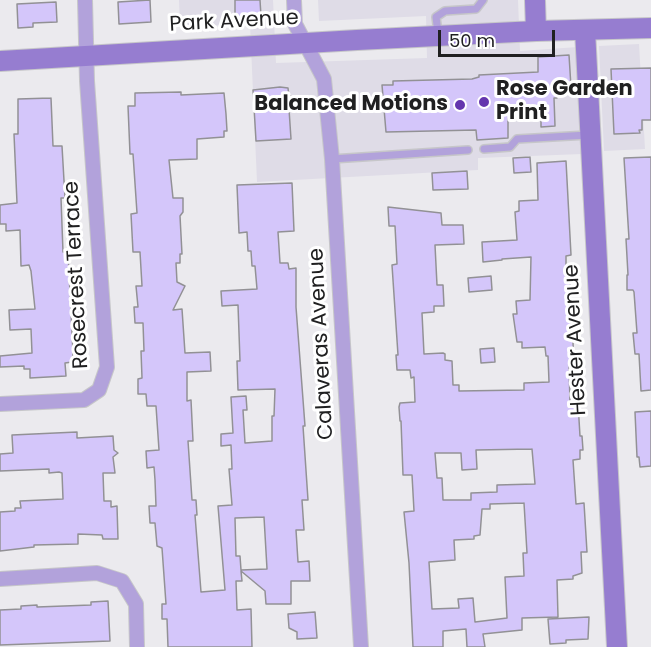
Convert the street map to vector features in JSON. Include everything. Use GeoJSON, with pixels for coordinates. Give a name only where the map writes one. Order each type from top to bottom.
{"type":"FeatureCollection","features":[{"type":"Feature","properties":{"kind":"street","name":"Rosecrest Terrace"},"geometry":{"type":"LineString","coordinates":[[0,404],[84,400],[99,390],[107,367],[86,55],[85,0]]}},
{"type":"Feature","properties":{"kind":"street","name":"Calaveras Avenue"},"geometry":{"type":"LineString","coordinates":[[294,0],[295,24],[324,79],[332,159],[361,647]]}},
{"type":"Feature","properties":{"kind":"street"},"geometry":{"type":"LineString","coordinates":[[535,0],[536,31]]}},
{"type":"Feature","properties":{"kind":"street","name":"Park Avenue"},"geometry":{"type":"LineString","coordinates":[[0,60],[306,42],[651,28]]}},
{"type":"Feature","properties":{"kind":"street","name":"Hester Avenue"},"geometry":{"type":"LineString","coordinates":[[585,30],[617,647]]}},
{"type":"Feature","properties":{"kind":"street"},"geometry":{"type":"LineString","coordinates":[[0,579],[97,573],[122,581],[135,604],[137,647]]}},
{"type":"Feature","properties":{"kind":"lane"},"geometry":{"type":"LineString","coordinates":[[438,36],[436,17],[445,11],[476,9],[483,0]]}},
{"type":"Feature","properties":{"kind":"lane"},"geometry":{"type":"LineString","coordinates":[[484,149],[510,147],[518,139],[590,135]]}},
{"type":"Feature","properties":{"kind":"lane"},"geometry":{"type":"LineString","coordinates":[[332,159],[468,150]]}},
{"type":"Feature","properties":{"kind":"shaded area"},"geometry":{"type":"Polygon","coordinates":[[[179,0],[273,0],[276,63],[427,58],[426,16],[319,21],[318,0],[518,0],[520,51],[578,47],[582,154],[478,158],[478,170],[257,182],[250,24],[180,27],[179,0]]]}},
{"type":"Feature","properties":{"kind":"shaded area"},"geometry":{"type":"Polygon","coordinates":[[[639,44],[645,149],[604,151],[599,46],[639,44]]]}},
{"type":"Feature","properties":{"kind":"building"},"geometry":{"type":"Polygon","coordinates":[[[150,0],[151,22],[119,24],[118,2],[150,0]]]}},
{"type":"Feature","properties":{"kind":"building"},"geometry":{"type":"Polygon","coordinates":[[[235,0],[260,0],[261,16],[235,18],[235,0]]]}},
{"type":"Feature","properties":{"kind":"building"},"geometry":{"type":"Polygon","coordinates":[[[56,2],[57,22],[33,23],[33,27],[18,28],[17,4],[56,2]]]}},
{"type":"Feature","properties":{"kind":"building"},"geometry":{"type":"Polygon","coordinates":[[[569,55],[571,87],[559,88],[559,91],[556,91],[555,126],[541,127],[541,117],[508,118],[508,138],[477,140],[476,130],[386,132],[382,85],[393,85],[393,81],[472,79],[479,75],[538,72],[538,57],[569,55]]]}},
{"type":"Feature","properties":{"kind":"building"},"geometry":{"type":"Polygon","coordinates":[[[651,68],[651,120],[642,120],[640,133],[614,134],[611,69],[651,68]]]}},
{"type":"Feature","properties":{"kind":"building"},"geometry":{"type":"Polygon","coordinates":[[[288,88],[289,97],[291,96],[292,108],[289,109],[291,139],[256,141],[253,90],[288,88]]]}},
{"type":"Feature","properties":{"kind":"building"},"geometry":{"type":"Polygon","coordinates":[[[181,92],[181,95],[224,93],[227,131],[224,131],[224,137],[197,139],[197,159],[169,160],[173,198],[183,198],[183,212],[180,216],[182,254],[180,254],[180,263],[176,263],[177,282],[185,286],[173,310],[182,309],[185,353],[210,352],[211,371],[187,372],[187,401],[191,400],[193,441],[188,441],[192,500],[196,500],[197,515],[195,515],[201,592],[225,590],[218,506],[232,505],[229,469],[232,469],[231,445],[221,446],[221,434],[233,433],[231,397],[246,396],[247,410],[243,410],[245,443],[272,441],[275,389],[238,390],[237,361],[240,361],[238,305],[222,306],[221,291],[257,289],[255,266],[252,266],[251,251],[248,251],[247,232],[239,233],[237,185],[292,183],[294,231],[278,232],[280,263],[288,263],[289,269],[296,268],[296,307],[308,500],[302,500],[304,530],[296,530],[298,562],[309,561],[310,581],[291,581],[291,604],[266,604],[265,591],[241,571],[242,581],[236,581],[237,610],[251,609],[252,647],[168,647],[167,619],[162,619],[162,604],[166,604],[162,548],[157,546],[155,523],[150,523],[149,506],[156,506],[155,480],[154,467],[147,468],[146,451],[159,450],[156,406],[147,406],[146,394],[138,394],[138,379],[142,378],[141,351],[144,351],[143,323],[135,323],[134,307],[138,307],[136,286],[142,286],[140,252],[133,252],[131,214],[137,213],[133,154],[130,154],[128,106],[135,106],[135,93],[181,92]],[[264,517],[235,518],[236,556],[240,556],[241,570],[267,569],[264,517]]]}},
{"type":"Feature","properties":{"kind":"building"},"geometry":{"type":"Polygon","coordinates":[[[51,98],[53,146],[62,146],[65,198],[61,198],[63,252],[68,252],[73,353],[72,362],[65,363],[66,376],[30,378],[30,369],[24,369],[24,366],[0,367],[0,356],[32,353],[31,329],[10,330],[9,310],[35,309],[31,271],[29,265],[21,266],[20,230],[6,231],[6,224],[0,224],[0,205],[17,203],[14,134],[18,134],[18,99],[51,98]]]}},
{"type":"Feature","properties":{"kind":"building"},"geometry":{"type":"Polygon","coordinates":[[[530,157],[531,172],[514,173],[513,158],[530,157]]]}},
{"type":"Feature","properties":{"kind":"building"},"geometry":{"type":"Polygon","coordinates":[[[651,157],[651,390],[641,391],[639,354],[635,354],[633,333],[637,333],[634,292],[627,290],[626,239],[629,239],[624,158],[651,157]]]}},
{"type":"Feature","properties":{"kind":"building"},"geometry":{"type":"Polygon","coordinates":[[[566,161],[571,255],[566,256],[566,282],[570,282],[574,363],[569,363],[570,404],[578,403],[583,450],[580,450],[580,459],[573,460],[576,504],[584,503],[587,552],[581,552],[582,573],[573,576],[573,579],[557,580],[558,617],[522,618],[522,630],[483,634],[485,647],[467,647],[466,629],[443,631],[443,647],[413,647],[404,512],[414,511],[412,475],[403,475],[399,407],[400,403],[415,402],[414,377],[411,378],[410,370],[397,370],[392,265],[397,264],[395,226],[389,226],[388,207],[441,213],[442,225],[463,225],[464,244],[435,245],[437,285],[443,285],[444,306],[434,306],[434,312],[422,313],[424,354],[443,353],[445,360],[452,361],[453,385],[459,385],[459,391],[524,390],[524,383],[549,382],[548,356],[546,356],[545,347],[522,348],[522,342],[517,342],[513,314],[517,314],[516,301],[530,300],[531,257],[483,262],[482,242],[517,240],[515,212],[519,211],[519,201],[538,200],[537,163],[566,161]],[[532,449],[476,450],[477,469],[462,470],[461,453],[435,453],[437,478],[442,478],[443,500],[471,500],[471,493],[497,492],[497,485],[535,484],[532,449]],[[524,503],[490,504],[490,509],[482,509],[480,535],[474,536],[474,539],[454,540],[455,560],[429,562],[432,609],[459,608],[458,599],[473,598],[475,622],[507,618],[505,577],[524,576],[523,553],[527,553],[524,503]]]}},
{"type":"Feature","properties":{"kind":"building"},"geometry":{"type":"Polygon","coordinates":[[[467,171],[468,189],[433,190],[432,173],[467,171]]]}},
{"type":"Feature","properties":{"kind":"building"},"geometry":{"type":"Polygon","coordinates":[[[491,276],[492,290],[469,292],[468,278],[491,276]]]}},
{"type":"Feature","properties":{"kind":"building"},"geometry":{"type":"Polygon","coordinates":[[[494,348],[495,362],[481,363],[480,349],[494,348]]]}},
{"type":"Feature","properties":{"kind":"building"},"geometry":{"type":"Polygon","coordinates":[[[651,411],[651,466],[640,467],[639,457],[637,457],[635,412],[651,411]]]}},
{"type":"Feature","properties":{"kind":"building"},"geometry":{"type":"Polygon","coordinates":[[[77,432],[77,438],[113,436],[114,450],[118,453],[113,457],[115,473],[103,473],[104,501],[111,501],[111,507],[117,506],[118,539],[103,539],[102,535],[78,534],[78,544],[34,545],[34,547],[0,551],[0,512],[15,511],[15,508],[21,508],[20,501],[63,499],[62,473],[49,473],[49,469],[0,471],[0,454],[13,453],[12,435],[77,432]]]}},
{"type":"Feature","properties":{"kind":"building"},"geometry":{"type":"Polygon","coordinates":[[[108,601],[110,641],[0,645],[0,610],[21,609],[21,606],[37,605],[37,607],[91,605],[91,602],[108,601]]]}},
{"type":"Feature","properties":{"kind":"building"},"geometry":{"type":"Polygon","coordinates":[[[315,612],[317,638],[297,639],[297,632],[289,628],[288,614],[315,612]]]}},
{"type":"Feature","properties":{"kind":"building"},"geometry":{"type":"Polygon","coordinates":[[[589,617],[588,639],[566,640],[566,643],[550,644],[548,619],[589,617]]]}},
{"type":"Feature","properties":{"kind":"place","name":"Rose Garden Print"},"geometry":{"type":"Point","coordinates":[484,102]}},
{"type":"Feature","properties":{"kind":"place","name":"Balanced Motions"},"geometry":{"type":"Point","coordinates":[460,105]}}]}
